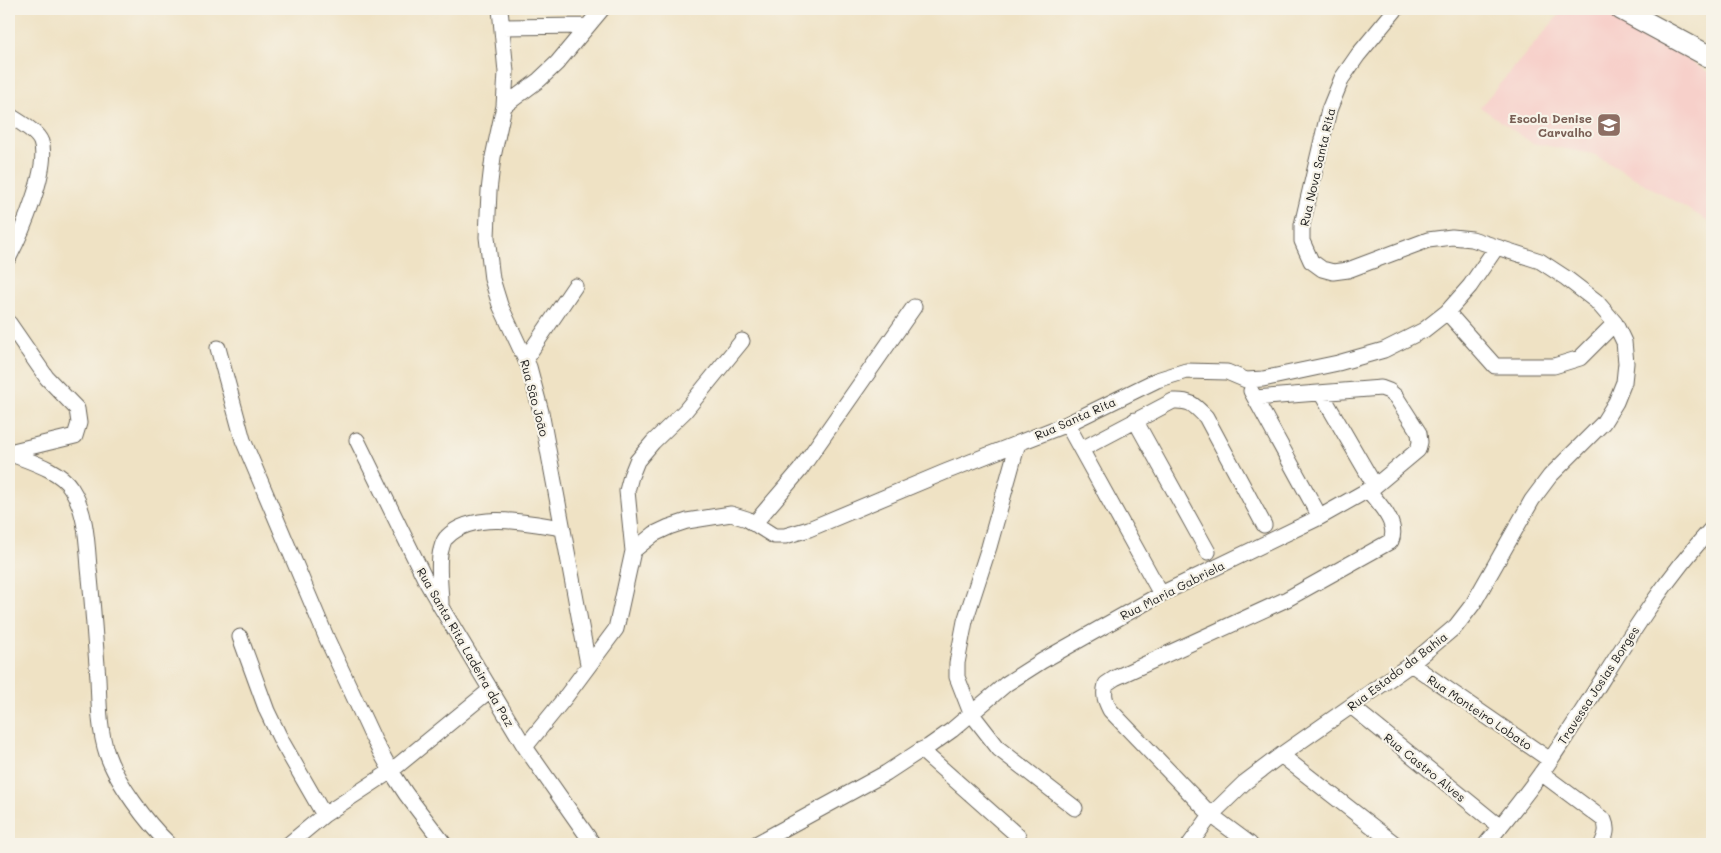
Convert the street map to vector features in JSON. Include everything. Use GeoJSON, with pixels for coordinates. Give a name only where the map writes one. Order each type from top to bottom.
{"type":"FeatureCollection","features":[{"type":"Feature","properties":{"kind":"street","name":"Rua São João"},"geometry":{"type":"LineString","coordinates":[[500,9],[506,72],[504,106],[493,157],[489,190],[487,237],[492,279],[500,305],[526,358],[541,412],[588,664]]}},
{"type":"Feature","properties":{"kind":"street"},"geometry":{"type":"LineString","coordinates":[[504,106],[557,63],[602,9]]}},
{"type":"Feature","properties":{"kind":"street","name":"Rua Nova Santa Rita"},"geometry":{"type":"LineString","coordinates":[[1396,9],[1358,55],[1342,78],[1329,110],[1302,225],[1302,241],[1311,261],[1322,269],[1333,272],[1348,270],[1428,240],[1452,237],[1472,240],[1540,261],[1596,301],[1615,323],[1624,342],[1626,363]]}},
{"type":"Feature","properties":{"kind":"street"},"geometry":{"type":"LineString","coordinates":[[1621,9],[1712,58]]}},
{"type":"Feature","properties":{"kind":"street"},"geometry":{"type":"LineString","coordinates":[[502,27],[587,26]]}},
{"type":"Feature","properties":{"kind":"street"},"geometry":{"type":"LineString","coordinates":[[9,115],[33,132],[41,141],[43,153],[42,165],[29,210],[18,240],[9,257]]}},
{"type":"Feature","properties":{"kind":"street","name":"Rua Santa Rita"},"geometry":{"type":"LineString","coordinates":[[633,551],[654,534],[687,521],[732,514],[747,519],[774,536],[785,536],[809,529],[1067,424],[1157,380],[1186,371],[1227,372],[1246,380],[1264,379],[1338,363],[1384,350],[1424,330],[1447,312],[1470,286],[1496,248]]}},
{"type":"Feature","properties":{"kind":"street"},"geometry":{"type":"LineString","coordinates":[[526,358],[574,286]]}},
{"type":"Feature","properties":{"kind":"street"},"geometry":{"type":"LineString","coordinates":[[754,524],[800,470],[914,307]]}},
{"type":"Feature","properties":{"kind":"street"},"geometry":{"type":"LineString","coordinates":[[1447,312],[1495,366],[1554,366],[1580,358],[1615,323]]}},
{"type":"Feature","properties":{"kind":"street"},"geometry":{"type":"LineString","coordinates":[[9,323],[47,378],[77,409],[79,423],[75,436],[9,452]]}},
{"type":"Feature","properties":{"kind":"street"},"geometry":{"type":"LineString","coordinates":[[525,747],[564,699],[588,664],[616,629],[633,551],[628,490],[637,461],[653,442],[685,411],[742,341]]}},
{"type":"Feature","properties":{"kind":"street"},"geometry":{"type":"LineString","coordinates":[[218,348],[243,440],[327,639],[374,740],[391,771],[444,844]]}},
{"type":"Feature","properties":{"kind":"street","name":"Rua Estado da Bahia"},"geometry":{"type":"LineString","coordinates":[[1190,844],[1211,815],[1244,783],[1281,754],[1410,664],[1456,626],[1473,604],[1532,500],[1550,476],[1603,423],[1616,402],[1624,382],[1626,363]]}},
{"type":"Feature","properties":{"kind":"street"},"geometry":{"type":"LineString","coordinates":[[1246,380],[1320,517]]}},
{"type":"Feature","properties":{"kind":"street","name":"Rua Maria Gabriela"},"geometry":{"type":"LineString","coordinates":[[756,844],[886,773],[928,747],[952,730],[1006,684],[1042,660],[1161,594],[1320,517],[1372,488],[1418,450],[1420,442],[1419,433],[1396,397],[1390,391],[1381,388],[1255,398]]}},
{"type":"Feature","properties":{"kind":"street"},"geometry":{"type":"LineString","coordinates":[[1250,844],[1211,815],[1110,710],[1104,693],[1106,684],[1115,678],[1295,595],[1391,541],[1393,536],[1392,524],[1321,393]]}},
{"type":"Feature","properties":{"kind":"street"},"geometry":{"type":"LineString","coordinates":[[1082,449],[1173,401],[1186,400],[1206,418],[1264,525]]}},
{"type":"Feature","properties":{"kind":"street"},"geometry":{"type":"LineString","coordinates":[[1135,420],[1208,552]]}},
{"type":"Feature","properties":{"kind":"street"},"geometry":{"type":"LineString","coordinates":[[1067,424],[1161,594]]}},
{"type":"Feature","properties":{"kind":"street","name":"Rua Santa Rita Ladeira da Paz"},"geometry":{"type":"LineString","coordinates":[[357,440],[441,607],[525,747],[593,844]]}},
{"type":"Feature","properties":{"kind":"street"},"geometry":{"type":"LineString","coordinates":[[1018,443],[989,546],[965,621],[957,663],[957,677],[971,713],[999,749],[1076,808]]}},
{"type":"Feature","properties":{"kind":"street"},"geometry":{"type":"LineString","coordinates":[[9,452],[49,469],[70,486],[79,502],[86,534],[101,721],[107,754],[121,782],[143,816],[169,844]]}},
{"type":"Feature","properties":{"kind":"street"},"geometry":{"type":"LineString","coordinates":[[441,607],[440,553],[446,537],[461,528],[484,520],[516,520],[562,528]]}},
{"type":"Feature","properties":{"kind":"street","name":"Travessa Josias Borges"},"geometry":{"type":"LineString","coordinates":[[1486,844],[1550,760],[1641,618],[1690,552],[1712,528]]}},
{"type":"Feature","properties":{"kind":"street"},"geometry":{"type":"LineString","coordinates":[[240,637],[267,711],[282,742],[324,814]]}},
{"type":"Feature","properties":{"kind":"street","name":"Rua Monteiro Lobato"},"geometry":{"type":"LineString","coordinates":[[1410,664],[1550,760]]}},
{"type":"Feature","properties":{"kind":"street"},"geometry":{"type":"LineString","coordinates":[[289,844],[324,814],[391,771],[490,690]]}},
{"type":"Feature","properties":{"kind":"street","name":"Rua Castro Alves"},"geometry":{"type":"LineString","coordinates":[[1351,706],[1500,827]]}},
{"type":"Feature","properties":{"kind":"street"},"geometry":{"type":"LineString","coordinates":[[921,750],[1018,836],[1020,844]]}},
{"type":"Feature","properties":{"kind":"street"},"geometry":{"type":"LineString","coordinates":[[1281,754],[1395,844]]}},
{"type":"Feature","properties":{"kind":"street"},"geometry":{"type":"LineString","coordinates":[[1541,772],[1604,820],[1607,827],[1602,844]]}},
{"type":"Feature","properties":{"kind":"shaded area","name":"Escola Denise Carvalho"},"geometry":{"type":"Polygon","coordinates":[[[1564,9],[1605,9],[1712,74],[1712,223],[1593,154],[1532,143],[1480,107],[1564,9]]]}},
{"type":"Feature","properties":{"kind":"place","name":"Escola Denise Carvalho"},"geometry":{"type":"Point","coordinates":[1609,125]}}]}
